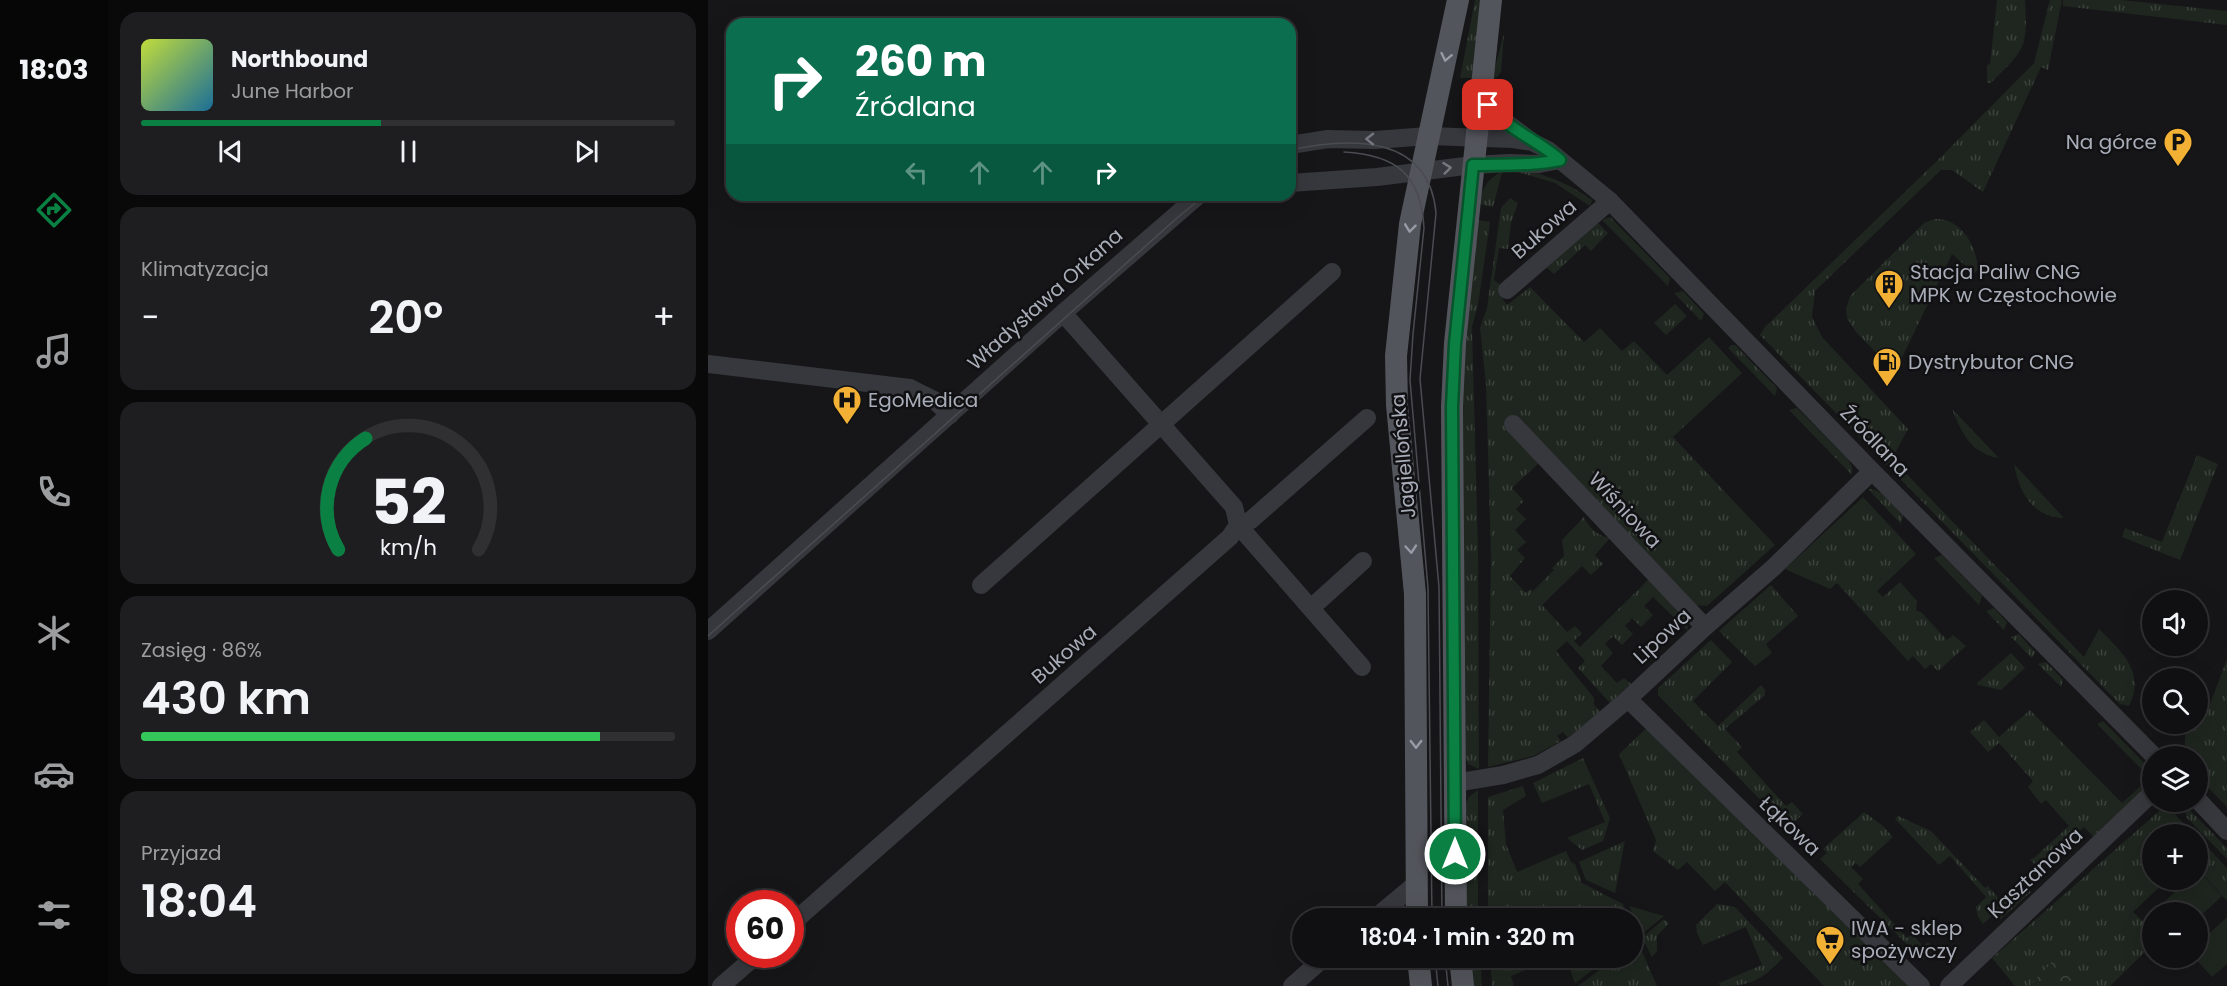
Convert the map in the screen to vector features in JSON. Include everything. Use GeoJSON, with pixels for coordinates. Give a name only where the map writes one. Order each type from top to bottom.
{"type":"FeatureCollection","features":[{"type":"Feature","properties":{"kind":"main road","name":"Jagiellońska"},"geometry":{"type":"LineString","coordinates":[[1417,908],[1415,594],[1397,405],[1396,368],[1410,224],[1458,0]]}},
{"type":"Feature","properties":{"kind":"main road"},"geometry":{"type":"LineString","coordinates":[[1456,908],[1452,407],[1455,344],[1491,0]]}},
{"type":"Feature","properties":{"kind":"main road"},"geometry":{"type":"LineString","coordinates":[[1419,968],[1421,986]]}},
{"type":"Feature","properties":{"kind":"main road"},"geometry":{"type":"LineString","coordinates":[[1461,968],[1463,986]]}},
{"type":"Feature","properties":{"kind":"street","name":"Źródlana"},"geometry":{"type":"LineString","coordinates":[[1481,95],[1496,115],[1532,142],[1548,150],[1610,201],[1872,471],[2144,746]]}},
{"type":"Feature","properties":{"kind":"street","name":"Źródlana"},"geometry":{"type":"LineString","coordinates":[[1428,136],[1477,137],[1532,142]]}},
{"type":"Feature","properties":{"kind":"street"},"geometry":{"type":"LineString","coordinates":[[1296,144],[1328,139],[1375,140],[1428,136]]}},
{"type":"Feature","properties":{"kind":"street"},"geometry":{"type":"LineString","coordinates":[[1296,183],[1371,177],[1473,165],[1539,164],[1560,160]]}},
{"type":"Feature","properties":{"kind":"street","name":"Władysława Orkana"},"geometry":{"type":"LineString","coordinates":[[708,631],[1063,313],[1192,201]]}},
{"type":"Feature","properties":{"kind":"street","name":"Bukowa"},"geometry":{"type":"LineString","coordinates":[[1507,290],[1610,201]]}},
{"type":"Feature","properties":{"kind":"street"},"geometry":{"type":"LineString","coordinates":[[981,585],[1332,272]]}},
{"type":"Feature","properties":{"kind":"street"},"geometry":{"type":"LineString","coordinates":[[1063,313],[1234,507],[1238,525],[1362,667]]}},
{"type":"Feature","properties":{"kind":"street"},"geometry":{"type":"LineString","coordinates":[[708,364],[910,388],[934,400],[950,415]]}},
{"type":"Feature","properties":{"kind":"street","name":"Bukowa"},"geometry":{"type":"LineString","coordinates":[[804,913],[1221,545],[1238,525],[1251,520],[1367,418]]}},
{"type":"Feature","properties":{"kind":"street","name":"Wiśniowa"},"geometry":{"type":"LineString","coordinates":[[1513,424],[1705,627]]}},
{"type":"Feature","properties":{"kind":"street","name":"Lipowa"},"geometry":{"type":"LineString","coordinates":[[1455,783],[1503,775],[1538,765],[1575,744],[1774,567],[1872,471]]}},
{"type":"Feature","properties":{"kind":"street"},"geometry":{"type":"LineString","coordinates":[[1311,608],[1363,561]]}},
{"type":"Feature","properties":{"kind":"street","name":"Łąkowa"},"geometry":{"type":"LineString","coordinates":[[1628,699],[1921,986]]}},
{"type":"Feature","properties":{"kind":"street","name":"Kasztanowa"},"geometry":{"type":"LineString","coordinates":[[1949,986],[2142,803]]}},
{"type":"Feature","properties":{"kind":"street"},"geometry":{"type":"LineString","coordinates":[[2208,811],[2227,831]]}},
{"type":"Feature","properties":{"kind":"street"},"geometry":{"type":"LineString","coordinates":[[1387,908],[1417,883]]}},
{"type":"Feature","properties":{"kind":"street"},"geometry":{"type":"LineString","coordinates":[[722,986],[742,968]]}},
{"type":"Feature","properties":{"kind":"street"},"geometry":{"type":"LineString","coordinates":[[1292,986],[1312,968]]}},
{"type":"Feature","properties":{"kind":"green space"},"geometry":{"type":"Polygon","coordinates":[[[1475,0],[1482,0],[1474,78],[1460,78],[1475,0]]]}},
{"type":"Feature","properties":{"kind":"green space"},"geometry":{"type":"Polygon","coordinates":[[[1997,0],[2025,0],[2025,39],[2011,63],[1991,83],[1987,83],[1987,65],[1990,64],[1997,0]]]}},
{"type":"Feature","properties":{"kind":"green space"},"geometry":{"type":"Polygon","coordinates":[[[2050,0],[2062,0],[2048,70],[2041,67],[1983,192],[1952,170],[1941,170],[1815,291],[1812,317],[1822,337],[1908,429],[1892,459],[2084,657],[2099,629],[2123,654],[2133,672],[2135,683],[2129,706],[2120,704],[2108,692],[1760,335],[1765,327],[1938,160],[2034,63],[2050,0]]]}},
{"type":"Feature","properties":{"kind":"green space"},"geometry":{"type":"Polygon","coordinates":[[[2063,0],[2121,0],[2227,11],[2227,25],[2063,6],[2063,0]]]}},
{"type":"Feature","properties":{"kind":"green space"},"geometry":{"type":"Polygon","coordinates":[[[1504,33],[1501,72],[1492,79],[1504,33]]]}},
{"type":"Feature","properties":{"kind":"green space"},"geometry":{"type":"Polygon","coordinates":[[[1518,168],[1566,184],[1592,200],[1590,206],[1555,183],[1518,172],[1518,168]]]}},
{"type":"Feature","properties":{"kind":"green space"},"geometry":{"type":"Polygon","coordinates":[[[1502,172],[1493,207],[1479,204],[1486,185],[1492,177],[1502,172]]]}},
{"type":"Feature","properties":{"kind":"green space"},"geometry":{"type":"Polygon","coordinates":[[[1510,198],[1518,203],[1511,223],[1508,249],[1499,248],[1494,280],[1501,285],[1502,298],[1507,305],[1530,287],[1584,342],[1600,328],[1622,351],[1634,341],[1667,375],[1709,337],[1742,373],[1673,437],[1775,545],[1707,606],[1695,605],[1540,462],[1512,488],[1524,501],[1516,509],[1526,519],[1515,530],[1526,542],[1517,550],[1525,558],[1510,576],[1526,593],[1530,589],[1533,591],[1564,556],[1562,540],[1584,517],[1594,531],[1610,538],[1595,555],[1603,564],[1591,575],[1582,566],[1542,605],[1567,632],[1575,626],[1582,633],[1574,641],[1580,647],[1650,578],[1687,616],[1688,631],[1653,597],[1644,606],[1653,615],[1641,627],[1632,618],[1625,626],[1633,634],[1622,645],[1613,636],[1605,644],[1613,653],[1601,666],[1617,683],[1624,678],[1631,684],[1610,703],[1578,668],[1585,661],[1567,641],[1556,651],[1594,698],[1594,705],[1601,712],[1568,738],[1563,732],[1557,736],[1561,741],[1533,756],[1488,767],[1491,555],[1486,385],[1480,328],[1487,308],[1501,208],[1510,198]]]}},
{"type":"Feature","properties":{"kind":"green space"},"geometry":{"type":"Polygon","coordinates":[[[1610,217],[1670,278],[1668,286],[1602,220],[1610,217]]]}},
{"type":"Feature","properties":{"kind":"green space"},"geometry":{"type":"Polygon","coordinates":[[[1934,219],[1944,220],[1960,228],[1971,243],[1978,270],[1974,273],[1952,254],[1895,372],[1856,332],[1847,318],[1846,309],[1850,296],[1924,223],[1934,219]]]}},
{"type":"Feature","properties":{"kind":"green space"},"geometry":{"type":"Polygon","coordinates":[[[1477,220],[1490,222],[1478,305],[1472,327],[1478,550],[1479,769],[1468,764],[1464,754],[1463,367],[1477,220]]]}},
{"type":"Feature","properties":{"kind":"green space"},"geometry":{"type":"Polygon","coordinates":[[[1596,221],[1608,233],[1591,251],[1585,245],[1554,274],[1546,267],[1596,221]]]}},
{"type":"Feature","properties":{"kind":"green space"},"geometry":{"type":"Polygon","coordinates":[[[1683,291],[1704,314],[1701,321],[1674,293],[1683,291]]]}},
{"type":"Feature","properties":{"kind":"green space"},"geometry":{"type":"Polygon","coordinates":[[[1675,304],[1687,316],[1666,335],[1654,323],[1675,304]]]}},
{"type":"Feature","properties":{"kind":"green space"},"geometry":{"type":"Polygon","coordinates":[[[1735,345],[1777,388],[1775,396],[1728,348],[1735,345]]]}},
{"type":"Feature","properties":{"kind":"green space"},"geometry":{"type":"Polygon","coordinates":[[[1797,408],[1848,459],[1852,467],[1852,475],[1789,410],[1797,408]]]}},
{"type":"Feature","properties":{"kind":"green space"},"geometry":{"type":"Polygon","coordinates":[[[1952,409],[1999,458],[1981,452],[1968,441],[1952,409]]]}},
{"type":"Feature","properties":{"kind":"green space"},"geometry":{"type":"Polygon","coordinates":[[[2197,455],[2218,464],[2180,560],[2122,537],[2125,528],[2162,542],[2197,455]]]}},
{"type":"Feature","properties":{"kind":"green space"},"geometry":{"type":"Polygon","coordinates":[[[2014,464],[2064,518],[2044,513],[2029,502],[2016,475],[2014,464]]]}},
{"type":"Feature","properties":{"kind":"green space"},"geometry":{"type":"Polygon","coordinates":[[[1868,489],[1878,491],[1892,503],[1903,515],[1901,524],[1868,489]]]}},
{"type":"Feature","properties":{"kind":"green space"},"geometry":{"type":"Polygon","coordinates":[[[1863,497],[1916,554],[1877,591],[1883,597],[1900,582],[1917,601],[1916,610],[1922,613],[1947,640],[1953,635],[1966,646],[1938,671],[1931,664],[1925,669],[1913,656],[1908,661],[1837,583],[1830,589],[1785,569],[1863,497]]]}},
{"type":"Feature","properties":{"kind":"green space"},"geometry":{"type":"Polygon","coordinates":[[[1942,555],[1982,596],[1979,605],[1934,558],[1942,555]]]}},
{"type":"Feature","properties":{"kind":"green space"},"geometry":{"type":"Polygon","coordinates":[[[1771,585],[1798,616],[1766,644],[1772,653],[1755,666],[1719,631],[1771,585]]]}},
{"type":"Feature","properties":{"kind":"green space"},"geometry":{"type":"Polygon","coordinates":[[[1994,608],[2007,622],[2004,630],[1986,611],[1994,608]]]}},
{"type":"Feature","properties":{"kind":"green space"},"geometry":{"type":"Polygon","coordinates":[[[2019,634],[2035,652],[2032,658],[2011,637],[2019,634]]]}},
{"type":"Feature","properties":{"kind":"green space"},"geometry":{"type":"Polygon","coordinates":[[[1711,640],[1732,662],[1693,701],[1718,726],[1761,685],[1765,690],[1765,695],[1725,729],[1742,747],[1737,752],[1786,806],[1792,802],[1803,814],[1793,823],[1786,816],[1781,821],[1658,695],[1658,688],[1711,640]]]}},
{"type":"Feature","properties":{"kind":"green space"},"geometry":{"type":"Polygon","coordinates":[[[2011,653],[2025,668],[2001,690],[1978,685],[1977,683],[2011,653]]]}},
{"type":"Feature","properties":{"kind":"green space"},"geometry":{"type":"Polygon","coordinates":[[[2227,659],[2227,807],[2208,787],[2208,746],[2185,746],[2185,734],[2208,734],[2208,710],[2227,659]]]}},
{"type":"Feature","properties":{"kind":"green space"},"geometry":{"type":"Polygon","coordinates":[[[2046,662],[2063,680],[2061,687],[2038,664],[2046,662]]]}},
{"type":"Feature","properties":{"kind":"green space"},"geometry":{"type":"Polygon","coordinates":[[[2030,710],[2122,803],[2141,786],[2142,792],[2094,837],[2084,827],[2041,867],[2036,866],[2030,859],[2034,858],[2069,826],[2046,800],[2041,804],[2028,787],[2033,781],[1999,743],[1988,752],[1970,732],[1984,720],[1999,737],[2030,710]]]}},
{"type":"Feature","properties":{"kind":"green space"},"geometry":{"type":"Polygon","coordinates":[[[2103,721],[2142,761],[2142,770],[2097,724],[2103,721]]]}},
{"type":"Feature","properties":{"kind":"green space"},"geometry":{"type":"Polygon","coordinates":[[[1650,725],[1915,986],[1824,986],[1725,882],[1715,891],[1687,862],[1678,870],[1653,851],[1656,840],[1619,754],[1650,725]]]}},
{"type":"Feature","properties":{"kind":"green space"},"geometry":{"type":"Polygon","coordinates":[[[1583,758],[1610,818],[1603,841],[1582,850],[1567,838],[1605,822],[1589,784],[1542,803],[1533,783],[1583,758]]]}},
{"type":"Feature","properties":{"kind":"green space"},"geometry":{"type":"Polygon","coordinates":[[[1523,786],[1526,796],[1503,810],[1506,844],[1517,872],[1566,851],[1571,862],[1575,864],[1582,883],[1623,904],[1625,908],[1488,908],[1488,797],[1523,786]]]}},
{"type":"Feature","properties":{"kind":"green space"},"geometry":{"type":"Polygon","coordinates":[[[1478,790],[1478,908],[1467,908],[1466,803],[1470,796],[1478,790]]]}},
{"type":"Feature","properties":{"kind":"green space"},"geometry":{"type":"Polygon","coordinates":[[[1864,812],[1883,826],[1893,837],[1860,867],[1856,863],[1851,867],[1863,879],[1858,884],[1907,938],[1912,934],[1923,946],[1928,942],[1935,949],[1923,960],[1820,859],[1827,853],[1823,849],[1864,812]]]}},
{"type":"Feature","properties":{"kind":"green space"},"geometry":{"type":"Polygon","coordinates":[[[2158,812],[2173,812],[2184,824],[2144,824],[2158,812]]]}},
{"type":"Feature","properties":{"kind":"green space"},"geometry":{"type":"Polygon","coordinates":[[[2185,812],[2192,812],[2204,824],[2193,824],[2185,812]]]}},
{"type":"Feature","properties":{"kind":"green space"},"geometry":{"type":"Polygon","coordinates":[[[1898,816],[1931,831],[1985,888],[1988,886],[1999,899],[2020,881],[2031,892],[2000,920],[1994,914],[1983,924],[1978,917],[1976,907],[1986,897],[1950,856],[1939,865],[1895,819],[1898,816]]]}},
{"type":"Feature","properties":{"kind":"green space"},"geometry":{"type":"Polygon","coordinates":[[[2142,826],[2142,890],[2156,890],[2133,912],[2142,921],[2142,955],[2110,986],[2015,986],[1992,958],[2142,826]]]}},
{"type":"Feature","properties":{"kind":"green space"},"geometry":{"type":"Polygon","coordinates":[[[2208,829],[2227,848],[2227,859],[2208,840],[2208,829]]]}},
{"type":"Feature","properties":{"kind":"green space"},"geometry":{"type":"Polygon","coordinates":[[[1625,841],[1615,893],[1586,880],[1579,862],[1625,841]]]}},
{"type":"Feature","properties":{"kind":"green space"},"geometry":{"type":"Polygon","coordinates":[[[2208,848],[2227,868],[2227,901],[2208,880],[2208,848]]]}},
{"type":"Feature","properties":{"kind":"green space"},"geometry":{"type":"Polygon","coordinates":[[[2208,881],[2222,896],[2208,909],[2208,902],[2164,902],[2177,890],[2208,890],[2208,881]]]}},
{"type":"Feature","properties":{"kind":"green space"},"geometry":{"type":"Polygon","coordinates":[[[1717,904],[1735,907],[1783,958],[1762,977],[1740,985],[1720,986],[1719,983],[1762,965],[1746,927],[1703,945],[1696,925],[1717,904]]]}},
{"type":"Feature","properties":{"kind":"green space"},"geometry":{"type":"Polygon","coordinates":[[[1643,910],[1664,916],[1643,933],[1643,910]]]}},
{"type":"Feature","properties":{"kind":"green space"},"geometry":{"type":"Polygon","coordinates":[[[2227,917],[2227,964],[2212,977],[2204,968],[2208,968],[2208,935],[2227,917]]]}},
{"type":"Feature","properties":{"kind":"green space"},"geometry":{"type":"Polygon","coordinates":[[[1664,919],[1669,923],[1657,936],[1657,951],[1652,957],[1643,937],[1664,919]]]}},
{"type":"Feature","properties":{"kind":"green space"},"geometry":{"type":"Polygon","coordinates":[[[1643,954],[1657,986],[1578,986],[1602,968],[1643,968],[1643,954]]]}},
{"type":"Feature","properties":{"kind":"green space"},"geometry":{"type":"Polygon","coordinates":[[[2053,961],[2078,986],[2029,986],[2053,961]]]}},
{"type":"Feature","properties":{"kind":"green space"},"geometry":{"type":"Polygon","coordinates":[[[1471,968],[1481,968],[1482,986],[1472,986],[1471,968]]]}},
{"type":"Feature","properties":{"kind":"green space"},"geometry":{"type":"Polygon","coordinates":[[[1491,968],[1530,968],[1511,976],[1514,986],[1492,986],[1491,968]]]}},
{"type":"Feature","properties":{"kind":"green space"},"geometry":{"type":"Polygon","coordinates":[[[1575,968],[1595,968],[1575,983],[1570,970],[1575,968]]]}},
{"type":"Feature","properties":{"kind":"tram line"},"geometry":{"type":"LineString","coordinates":[[1296,149],[1337,143],[1361,143],[1383,147],[1403,155],[1419,168],[1430,187],[1436,213],[1420,379],[1439,587],[1442,908]]}},
{"type":"Feature","properties":{"kind":"tram line"},"geometry":{"type":"LineString","coordinates":[[1344,152],[1378,158],[1402,171],[1418,194],[1422,209],[1424,228],[1410,380],[1428,588],[1432,908]]}},
{"type":"Feature","properties":{"kind":"tram line"},"geometry":{"type":"LineString","coordinates":[[708,636],[1198,201]]}},
{"type":"Feature","properties":{"kind":"tram line"},"geometry":{"type":"LineString","coordinates":[[1436,968],[1438,986]]}},
{"type":"Feature","properties":{"kind":"tram line"},"geometry":{"type":"LineString","coordinates":[[1446,968],[1448,986]]}},
{"type":"Feature","properties":{"kind":"place","name":"Na górce"},"geometry":{"type":"Point","coordinates":[2178,168]}},
{"type":"Feature","properties":{"kind":"place","name":"Stacja Paliw CNG MPK w Częstochowie"},"geometry":{"type":"Point","coordinates":[1889,310]}},
{"type":"Feature","properties":{"kind":"place","name":"Dystrybutor CNG"},"geometry":{"type":"Point","coordinates":[1887,388]}},
{"type":"Feature","properties":{"kind":"place","name":"EgoMedica"},"geometry":{"type":"Point","coordinates":[847,426]}},
{"type":"Feature","properties":{"kind":"place","name":"IWA - sklep spożywczy"},"geometry":{"type":"Point","coordinates":[1830,966]}},
{"type":"Feature","properties":{"kind":"route"},"geometry":{"type":"LineString","coordinates":[[1455,854],[1452,407],[1455,344],[1473,165],[1539,164],[1560,160],[1496,115],[1488,105]]}}]}
